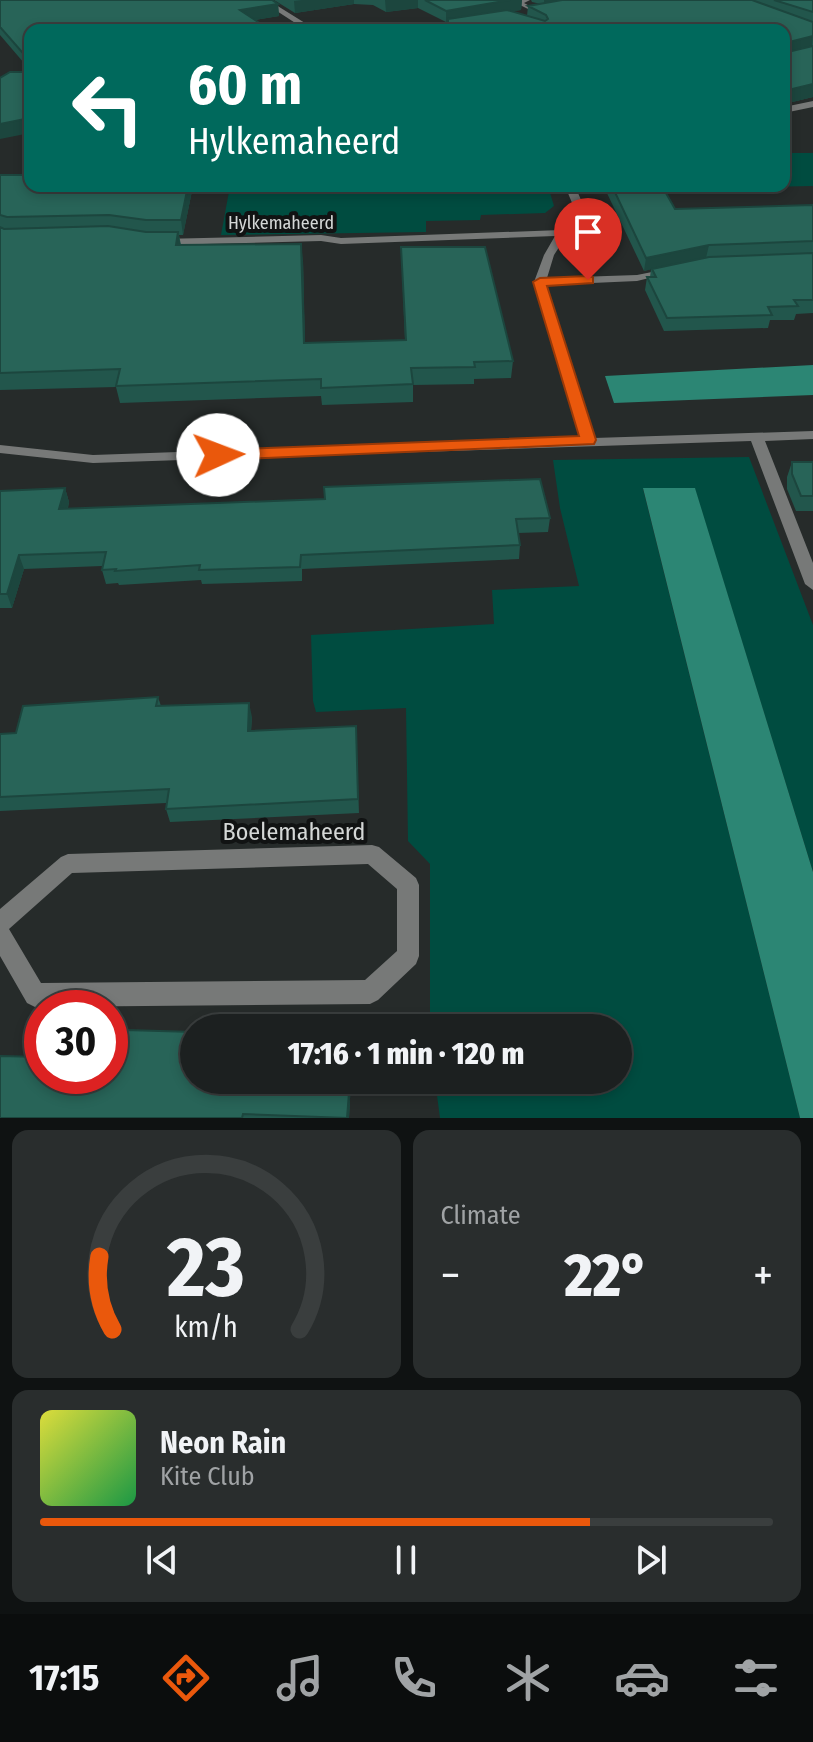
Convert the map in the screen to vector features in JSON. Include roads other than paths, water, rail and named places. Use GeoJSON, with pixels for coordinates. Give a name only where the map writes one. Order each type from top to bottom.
{"type":"FeatureCollection","features":[{"type":"Feature","properties":{"kind":"street"},"geometry":{"type":"LineString","coordinates":[[263,0],[301,24]]}},
{"type":"Feature","properties":{"kind":"street"},"geometry":{"type":"LineString","coordinates":[[527,0],[518,2],[538,12]]}},
{"type":"Feature","properties":{"kind":"street"},"geometry":{"type":"LineString","coordinates":[[524,14],[551,9]]}},
{"type":"Feature","properties":{"kind":"street"},"geometry":{"type":"LineString","coordinates":[[465,24],[471,23]]}},
{"type":"Feature","properties":{"kind":"street"},"geometry":{"type":"LineString","coordinates":[[790,109],[813,104]]}},
{"type":"Feature","properties":{"kind":"street"},"geometry":{"type":"LineString","coordinates":[[573,192],[586,223],[563,233],[549,255],[540,282],[588,440]]}},
{"type":"Feature","properties":{"kind":"street","name":"Hylkemaheerd"},"geometry":{"type":"LineString","coordinates":[[149,242],[321,238],[341,241],[563,233]]}},
{"type":"Feature","properties":{"kind":"street"},"geometry":{"type":"LineString","coordinates":[[540,282],[637,278],[678,270]]}},
{"type":"Feature","properties":{"kind":"street"},"geometry":{"type":"LineString","coordinates":[[0,449],[93,459],[588,440],[813,435]]}},
{"type":"Feature","properties":{"kind":"street"},"geometry":{"type":"LineString","coordinates":[[757,438],[813,584]]}},
{"type":"Feature","properties":{"kind":"street","name":"Boelemaheerd"},"geometry":{"type":"LineString","coordinates":[[0,923],[68,864],[372,854],[408,885],[408,956],[370,992],[35,995],[0,934]]}}]}
